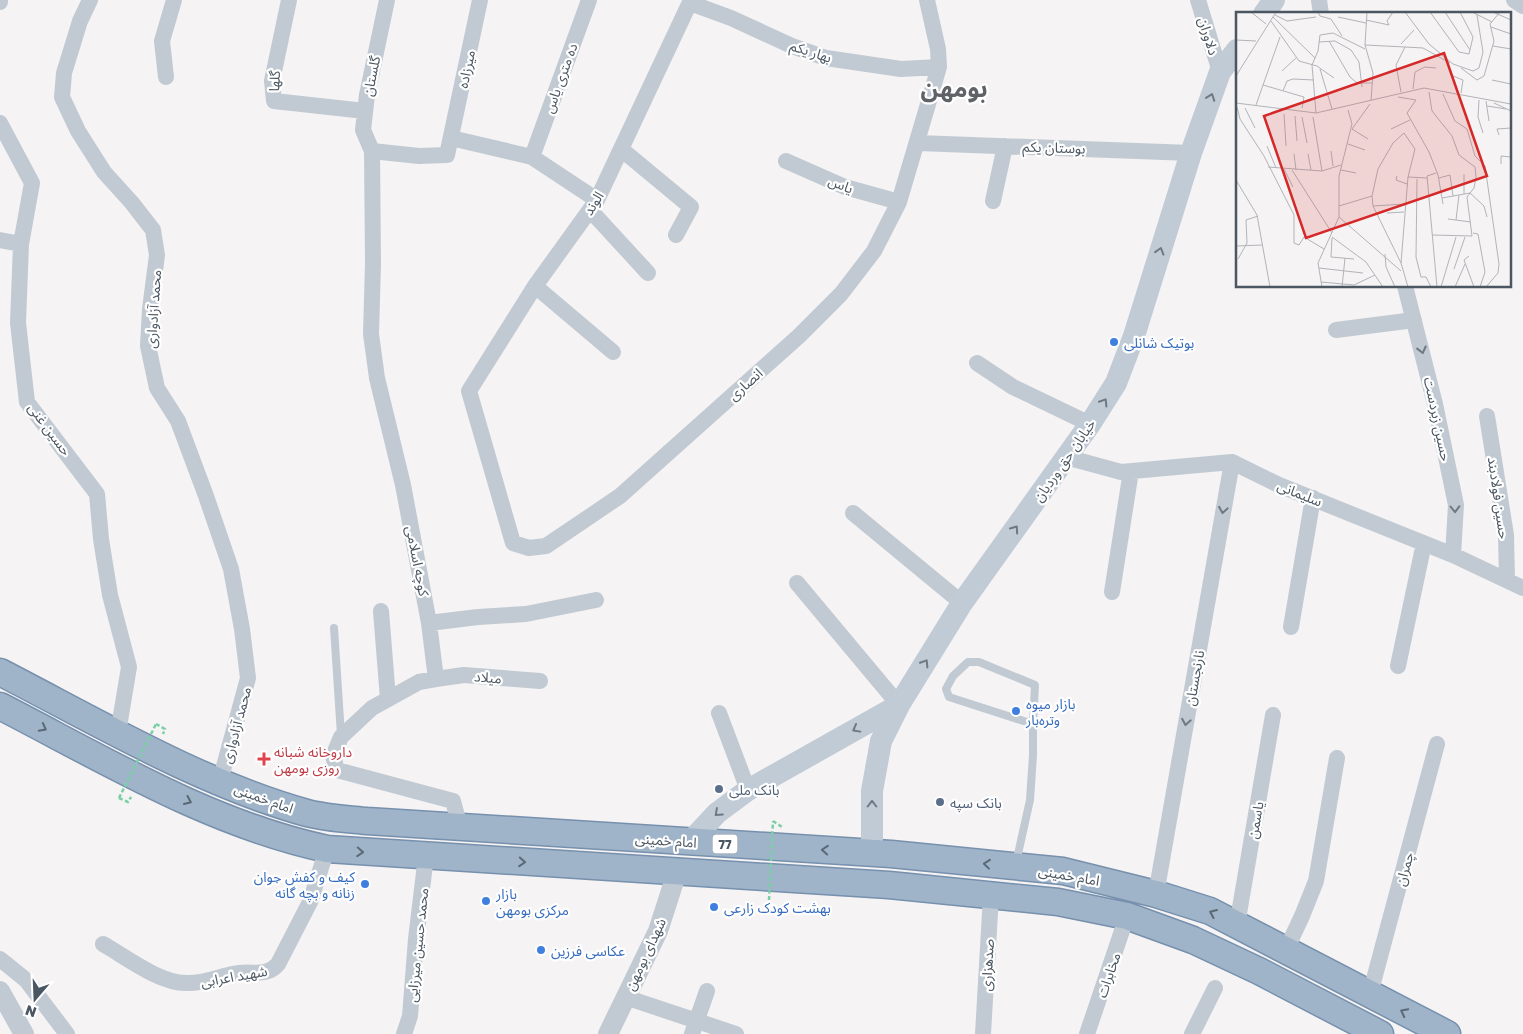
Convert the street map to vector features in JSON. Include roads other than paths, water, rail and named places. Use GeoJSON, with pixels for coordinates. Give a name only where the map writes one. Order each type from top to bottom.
{"type":"FeatureCollection","features":[{"type":"Feature","properties":{"kind":"highway","name":"امام خمینی"},"geometry":{"type":"LineString","coordinates":[[0,672],[158,753],[257,798],[309,814],[367,821],[872,853],[1015,866],[1063,871],[1156,894],[1210,911],[1447,1034]]}},
{"type":"Feature","properties":{"kind":"highway","name":"امام خمینی"},"geometry":{"type":"LineString","coordinates":[[0,706],[142,780],[185,800],[246,826],[302,844],[327,849],[426,856],[889,885],[1058,902],[1127,916],[1201,944],[1380,1034]]}},
{"type":"Feature","properties":{"kind":"main road"},"geometry":{"type":"LineString","coordinates":[[1265,12],[1274,0]]}},
{"type":"Feature","properties":{"kind":"main road","name":"خیابان حق وردیان"},"geometry":{"type":"LineString","coordinates":[[872,853],[872,791],[881,741],[899,705],[962,603],[1090,424],[1116,383],[1134,336],[1190,153],[1220,72],[1236,51]]}},
{"type":"Feature","properties":{"kind":"main road"},"geometry":{"type":"LineString","coordinates":[[690,842],[717,813],[748,790],[899,705]]}},
{"type":"Feature","properties":{"kind":"street","name":"محمد آزادواری"},"geometry":{"type":"LineString","coordinates":[[90,0],[80,21],[64,73],[62,97],[78,132],[104,172],[153,230],[158,254],[150,309],[148,346],[157,388],[178,421],[206,496],[231,569],[242,629],[248,678],[220,781]]}},
{"type":"Feature","properties":{"kind":"street"},"geometry":{"type":"LineString","coordinates":[[166,77],[162,41],[174,0]]}},
{"type":"Feature","properties":{"kind":"street","name":"گلها"},"geometry":{"type":"LineString","coordinates":[[289,0],[272,81],[274,101],[365,111]]}},
{"type":"Feature","properties":{"kind":"street","name":"گلستان"},"geometry":{"type":"LineString","coordinates":[[372,151],[363,130],[367,95],[387,0]]}},
{"type":"Feature","properties":{"kind":"street","name":"میرزاده"},"geometry":{"type":"LineString","coordinates":[[451,138],[480,0]]}},
{"type":"Feature","properties":{"kind":"street","name":"ده متری یاس"},"geometry":{"type":"LineString","coordinates":[[532,157],[589,0]]}},
{"type":"Feature","properties":{"kind":"street","name":"انصاری"},"geometry":{"type":"LineString","coordinates":[[469,391],[513,543],[529,548],[546,546],[620,496],[799,336],[841,294],[874,251],[899,202],[939,67],[938,49],[927,0]]}},
{"type":"Feature","properties":{"kind":"street","name":"دلاوران"},"geometry":{"type":"LineString","coordinates":[[1198,0],[1220,72]]}},
{"type":"Feature","properties":{"kind":"street"},"geometry":{"type":"LineString","coordinates":[[1514,0],[1523,6]]}},
{"type":"Feature","properties":{"kind":"street","name":"بهار یکم"},"geometry":{"type":"LineString","coordinates":[[691,1],[792,46],[826,58],[901,68],[939,67]]}},
{"type":"Feature","properties":{"kind":"street","name":"الوند"},"geometry":{"type":"LineString","coordinates":[[469,391],[535,286],[594,205],[691,1]]}},
{"type":"Feature","properties":{"kind":"street","name":"حسین غنی"},"geometry":{"type":"LineString","coordinates":[[0,123],[32,183],[21,244],[18,323],[27,402],[97,494],[101,539],[110,596],[129,667],[118,733]]}},
{"type":"Feature","properties":{"kind":"street"},"geometry":{"type":"LineString","coordinates":[[372,151],[419,156],[447,155],[451,138],[532,157],[594,205],[648,273]]}},
{"type":"Feature","properties":{"kind":"street","name":"بوستان یکم"},"geometry":{"type":"LineString","coordinates":[[918,143],[1190,153]]}},
{"type":"Feature","properties":{"kind":"street"},"geometry":{"type":"LineString","coordinates":[[993,201],[1005,146]]}},
{"type":"Feature","properties":{"kind":"street"},"geometry":{"type":"LineString","coordinates":[[621,149],[691,208],[676,235]]}},
{"type":"Feature","properties":{"kind":"street","name":"کوچه اسلامی"},"geometry":{"type":"LineString","coordinates":[[372,151],[373,264],[371,334],[378,378],[403,486],[429,623],[436,678]]}},
{"type":"Feature","properties":{"kind":"street","name":"یاس"},"geometry":{"type":"LineString","coordinates":[[786,161],[845,187],[899,202]]}},
{"type":"Feature","properties":{"kind":"street"},"geometry":{"type":"LineString","coordinates":[[0,240],[21,244]]}},
{"type":"Feature","properties":{"kind":"street"},"geometry":{"type":"LineString","coordinates":[[535,286],[612,352]]}},
{"type":"Feature","properties":{"kind":"street","name":"حسین زبردست"},"geometry":{"type":"LineString","coordinates":[[1406,288],[1435,404],[1456,505],[1453,555]]}},
{"type":"Feature","properties":{"kind":"street"},"geometry":{"type":"LineString","coordinates":[[1336,330],[1414,320]]}},
{"type":"Feature","properties":{"kind":"street"},"geometry":{"type":"LineString","coordinates":[[977,363],[1013,387],[1090,424]]}},
{"type":"Feature","properties":{"kind":"street","name":"حسین فولادبند"},"geometry":{"type":"LineString","coordinates":[[1487,416],[1506,535],[1507,580]]}},
{"type":"Feature","properties":{"kind":"street","name":"سلیمانی"},"geometry":{"type":"LineString","coordinates":[[1066,457],[1121,472],[1232,462],[1313,498],[1453,555],[1523,588]]}},
{"type":"Feature","properties":{"kind":"street","name":"نارنجستان"},"geometry":{"type":"LineString","coordinates":[[1156,894],[1232,462]]}},
{"type":"Feature","properties":{"kind":"street"},"geometry":{"type":"LineString","coordinates":[[1112,592],[1131,471]]}},
{"type":"Feature","properties":{"kind":"street"},"geometry":{"type":"LineString","coordinates":[[1291,627],[1313,498]]}},
{"type":"Feature","properties":{"kind":"street"},"geometry":{"type":"LineString","coordinates":[[853,513],[962,603]]}},
{"type":"Feature","properties":{"kind":"street"},"geometry":{"type":"LineString","coordinates":[[1398,666],[1424,543]]}},
{"type":"Feature","properties":{"kind":"street"},"geometry":{"type":"LineString","coordinates":[[797,583],[899,705]]}},
{"type":"Feature","properties":{"kind":"street"},"geometry":{"type":"LineString","coordinates":[[429,623],[526,614],[596,600]]}},
{"type":"Feature","properties":{"kind":"street"},"geometry":{"type":"LineString","coordinates":[[381,611],[388,699]]}},
{"type":"Feature","properties":{"kind":"street","name":"میلاد"},"geometry":{"type":"LineString","coordinates":[[436,678],[464,675],[540,682]]}},
{"type":"Feature","properties":{"kind":"street"},"geometry":{"type":"LineString","coordinates":[[436,678],[419,682],[372,708],[341,737],[333,756],[337,770],[452,801],[460,827]]}},
{"type":"Feature","properties":{"kind":"street"},"geometry":{"type":"LineString","coordinates":[[719,713],[748,790]]}},
{"type":"Feature","properties":{"kind":"street","name":"یاسمن"},"geometry":{"type":"LineString","coordinates":[[1237,925],[1273,715]]}},
{"type":"Feature","properties":{"kind":"street","name":"چمران"},"geometry":{"type":"LineString","coordinates":[[1370,994],[1437,744]]}},
{"type":"Feature","properties":{"kind":"street"},"geometry":{"type":"LineString","coordinates":[[1286,950],[1316,881],[1337,758]]}},
{"type":"Feature","properties":{"kind":"street","name":"شهید اعرابی"},"geometry":{"type":"LineString","coordinates":[[103,944],[161,977],[185,983],[208,981],[239,973],[262,973],[273,970],[278,964],[310,902],[327,849]]}},
{"type":"Feature","properties":{"kind":"street","name":"محمد حسین میرزایی"},"geometry":{"type":"LineString","coordinates":[[404,1034],[410,1016],[416,939],[426,856]]}},
{"type":"Feature","properties":{"kind":"street","name":"شهدای بومهن"},"geometry":{"type":"LineString","coordinates":[[608,1034],[658,931],[677,872]]}},
{"type":"Feature","properties":{"kind":"street","name":"صدهزاری"},"geometry":{"type":"LineString","coordinates":[[983,1034],[991,895]]}},
{"type":"Feature","properties":{"kind":"street","name":"مخابرات"},"geometry":{"type":"LineString","coordinates":[[1087,1034],[1127,916]]}},
{"type":"Feature","properties":{"kind":"street"},"geometry":{"type":"LineString","coordinates":[[0,959],[26,980],[67,1034]]}},
{"type":"Feature","properties":{"kind":"street"},"geometry":{"type":"LineString","coordinates":[[1192,1034],[1215,988]]}},
{"type":"Feature","properties":{"kind":"street"},"geometry":{"type":"LineString","coordinates":[[0,991],[24,1034]]}},
{"type":"Feature","properties":{"kind":"street"},"geometry":{"type":"LineString","coordinates":[[694,1027],[707,991]]}},
{"type":"Feature","properties":{"kind":"street"},"geometry":{"type":"LineString","coordinates":[[625,997],[694,1027],[736,1034]]}},
{"type":"Feature","properties":{"kind":"lane"},"geometry":{"type":"LineString","coordinates":[[334,628],[341,737]]}},
{"type":"Feature","properties":{"kind":"lane"},"geometry":{"type":"LineString","coordinates":[[1015,866],[1030,800],[1035,684],[979,662],[968,662],[953,676],[946,689],[950,697],[1033,724]]}},
{"type":"Feature","properties":{"kind":"place","name":"بوتیک شانلی"},"geometry":{"type":"Point","coordinates":[1114,342]}},
{"type":"Feature","properties":{"kind":"place","name":"بازار میوه وتره‌بار"},"geometry":{"type":"Point","coordinates":[1016,711]}},
{"type":"Feature","properties":{"kind":"place","name":"داروخانه شبانه روزی بومهن"},"geometry":{"type":"Point","coordinates":[264,759]}},
{"type":"Feature","properties":{"kind":"place","name":"بانک ملی"},"geometry":{"type":"Point","coordinates":[719,789]}},
{"type":"Feature","properties":{"kind":"place","name":"بانک سپه"},"geometry":{"type":"Point","coordinates":[940,802]}},
{"type":"Feature","properties":{"kind":"place","name":"کیف و کفش جوان زنانه و بچه گانه"},"geometry":{"type":"Point","coordinates":[365,884]}},
{"type":"Feature","properties":{"kind":"place","name":"بازار مرکزی بومهن"},"geometry":{"type":"Point","coordinates":[486,901]}},
{"type":"Feature","properties":{"kind":"place","name":"بهشت کودک زارعی"},"geometry":{"type":"Point","coordinates":[714,907]}},
{"type":"Feature","properties":{"kind":"place","name":"عکاسی فرزین"},"geometry":{"type":"Point","coordinates":[541,950]}},
{"type":"Feature","properties":{"kind":"district","name":"بومهن"},"geometry":{"type":"Point","coordinates":[954,87]}}]}
